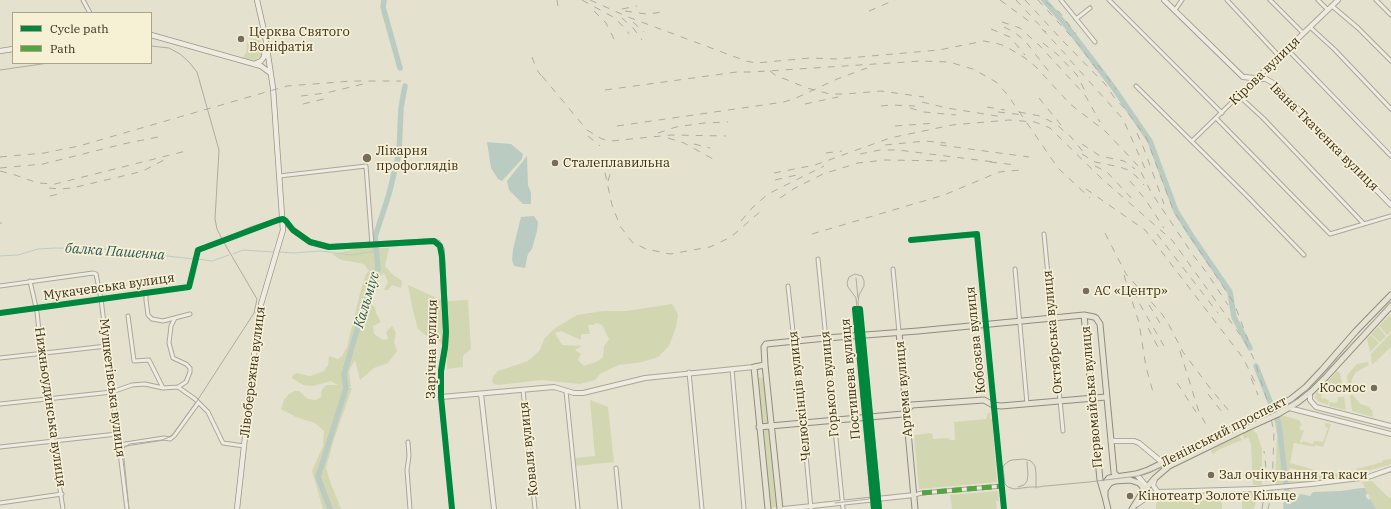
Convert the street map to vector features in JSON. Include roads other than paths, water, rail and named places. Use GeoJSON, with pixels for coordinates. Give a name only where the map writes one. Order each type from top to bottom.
{"type":"FeatureCollection","features":[{"type":"Feature","properties":{"kind":"main road","name":"Лівобережна вулиця"},"geometry":{"type":"LineString","coordinates":[[238,509],[259,311],[283,233],[273,89],[258,0]]}},
{"type":"Feature","properties":{"kind":"main road","name":"Івана Ткаченка вулиця"},"geometry":{"type":"LineString","coordinates":[[1164,0],[1240,75],[1248,78],[1268,80],[1273,83],[1391,205]]}},
{"type":"Feature","properties":{"kind":"main road"},"geometry":{"type":"LineString","coordinates":[[152,35],[254,64],[266,69],[270,74]]}},
{"type":"Feature","properties":{"kind":"main road"},"geometry":{"type":"LineString","coordinates":[[254,64],[261,61],[264,57],[266,42]]}},
{"type":"Feature","properties":{"kind":"main road"},"geometry":{"type":"LineString","coordinates":[[0,51],[12,49]]}},
{"type":"Feature","properties":{"kind":"main road","name":"Ленінський проспект"},"geometry":{"type":"LineString","coordinates":[[1117,476],[1136,474],[1163,463],[1291,399],[1306,387],[1356,331],[1391,295]]}},
{"type":"Feature","properties":{"kind":"main road","name":"Ленінський проспект"},"geometry":{"type":"LineString","coordinates":[[1134,508],[1142,493],[1162,471],[1177,462],[1290,408],[1311,392],[1391,306]]}},
{"type":"Feature","properties":{"kind":"main road"},"geometry":{"type":"LineString","coordinates":[[780,509],[764,345],[1084,315]]}},
{"type":"Feature","properties":{"kind":"main road","name":"Первомайська вулиця"},"geometry":{"type":"LineString","coordinates":[[1108,509],[1100,478],[1084,315],[1090,315],[1096,318],[1100,324],[1114,473],[1117,476]]}},
{"type":"Feature","properties":{"kind":"main road","name":"Артема вулиця"},"geometry":{"type":"LineString","coordinates":[[899,332],[915,509]]}},
{"type":"Feature","properties":{"kind":"main road"},"geometry":{"type":"LineString","coordinates":[[765,365],[754,367],[768,509]]}},
{"type":"Feature","properties":{"kind":"main road"},"geometry":{"type":"LineString","coordinates":[[759,427],[903,414],[907,412],[908,408],[912,405],[984,400],[993,405],[1001,406],[1106,397]]}},
{"type":"Feature","properties":{"kind":"main road"},"geometry":{"type":"LineString","coordinates":[[1111,441],[1134,441],[1139,443],[1163,463]]}},
{"type":"Feature","properties":{"kind":"main road"},"geometry":{"type":"LineString","coordinates":[[1136,474],[1147,487]]}},
{"type":"Feature","properties":{"kind":"main road"},"geometry":{"type":"LineString","coordinates":[[1105,497],[1104,486],[1106,480],[1112,476],[1117,476]]}},
{"type":"Feature","properties":{"kind":"main road"},"geometry":{"type":"LineString","coordinates":[[1105,497],[1105,490],[1115,481],[1133,480],[1143,487],[1142,493]]}},
{"type":"Feature","properties":{"kind":"street"},"geometry":{"type":"LineString","coordinates":[[83,0],[89,12]]}},
{"type":"Feature","properties":{"kind":"street"},"geometry":{"type":"LineString","coordinates":[[1061,0],[1095,42]]}},
{"type":"Feature","properties":{"kind":"street"},"geometry":{"type":"LineString","coordinates":[[1109,0],[1222,113]]}},
{"type":"Feature","properties":{"kind":"street"},"geometry":{"type":"LineString","coordinates":[[1175,10],[1182,0]]}},
{"type":"Feature","properties":{"kind":"street"},"geometry":{"type":"LineString","coordinates":[[1227,0],[1279,56]]}},
{"type":"Feature","properties":{"kind":"street"},"geometry":{"type":"LineString","coordinates":[[1270,0],[1303,33]]}},
{"type":"Feature","properties":{"kind":"street"},"geometry":{"type":"LineString","coordinates":[[1318,0],[1328,10]]}},
{"type":"Feature","properties":{"kind":"street","name":"Кірова вулиця"},"geometry":{"type":"LineString","coordinates":[[1192,141],[1338,0]]}},
{"type":"Feature","properties":{"kind":"street"},"geometry":{"type":"LineString","coordinates":[[1376,0],[1391,15]]}},
{"type":"Feature","properties":{"kind":"street"},"geometry":{"type":"LineString","coordinates":[[1332,6],[1358,28],[1391,61]]}},
{"type":"Feature","properties":{"kind":"street"},"geometry":{"type":"LineString","coordinates":[[1076,19],[1090,8]]}},
{"type":"Feature","properties":{"kind":"street"},"geometry":{"type":"LineString","coordinates":[[1310,27],[1335,50],[1391,109]]}},
{"type":"Feature","properties":{"kind":"street"},"geometry":{"type":"LineString","coordinates":[[1287,49],[1391,156]]}},
{"type":"Feature","properties":{"kind":"street"},"geometry":{"type":"LineString","coordinates":[[1136,86],[1304,255]]}},
{"type":"Feature","properties":{"kind":"street"},"geometry":{"type":"LineString","coordinates":[[1239,96],[1263,118],[1364,224]]}},
{"type":"Feature","properties":{"kind":"street"},"geometry":{"type":"LineString","coordinates":[[1216,118],[1330,234],[1391,216]]}},
{"type":"Feature","properties":{"kind":"street"},"geometry":{"type":"LineString","coordinates":[[278,176],[366,166],[372,244],[337,247],[321,246],[310,242],[293,230],[283,219]]}},
{"type":"Feature","properties":{"kind":"street","name":"Мукачевська вулиця"},"geometry":{"type":"LineString","coordinates":[[0,313],[189,287],[198,250],[251,229],[283,219]]}},
{"type":"Feature","properties":{"kind":"street"},"geometry":{"type":"LineString","coordinates":[[283,233],[290,229],[293,230]]}},
{"type":"Feature","properties":{"kind":"street","name":"Кобозєва вулиця"},"geometry":{"type":"LineString","coordinates":[[911,240],[976,234],[1004,509]]}},
{"type":"Feature","properties":{"kind":"street","name":"Октябрська вулиця"},"geometry":{"type":"LineString","coordinates":[[1044,234],[1063,431]]}},
{"type":"Feature","properties":{"kind":"street","name":"Зарічна вулиця"},"geometry":{"type":"LineString","coordinates":[[372,244],[434,241],[440,246],[442,257],[446,332],[441,371],[441,397],[452,509]]}},
{"type":"Feature","properties":{"kind":"street","name":"Горького вулиця"},"geometry":{"type":"LineString","coordinates":[[818,259],[843,509]]}},
{"type":"Feature","properties":{"kind":"street","name":"Артема вулиця"},"geometry":{"type":"LineString","coordinates":[[893,269],[899,332]]}},
{"type":"Feature","properties":{"kind":"street"},"geometry":{"type":"LineString","coordinates":[[1015,269],[1027,404]]}},
{"type":"Feature","properties":{"kind":"street","name":"Мушкетівська вулиця"},"geometry":{"type":"LineString","coordinates":[[30,281],[93,272],[97,276],[117,434],[129,508]]}},
{"type":"Feature","properties":{"kind":"street"},"geometry":{"type":"LineString","coordinates":[[0,286],[30,281]]}},
{"type":"Feature","properties":{"kind":"street","name":"Нижньоудинська вулиця"},"geometry":{"type":"LineString","coordinates":[[30,281],[37,312],[46,399],[62,494],[63,509]]}},
{"type":"Feature","properties":{"kind":"street","name":"Челюскінців вулиця"},"geometry":{"type":"LineString","coordinates":[[788,286],[811,507]]}},
{"type":"Feature","properties":{"kind":"street"},"geometry":{"type":"LineString","coordinates":[[146,293],[148,315],[152,320],[163,321],[190,314]]}},
{"type":"Feature","properties":{"kind":"street","name":"Постишева вулиця"},"geometry":{"type":"LineString","coordinates":[[860,335],[855,309],[860,308],[860,335],[867,417],[879,509]]}},
{"type":"Feature","properties":{"kind":"street"},"geometry":{"type":"LineString","coordinates":[[128,316],[134,361],[148,360],[163,388]]}},
{"type":"Feature","properties":{"kind":"street"},"geometry":{"type":"LineString","coordinates":[[0,404],[112,392],[132,385],[145,384],[163,388],[178,387],[186,382],[190,368],[186,364],[173,358],[169,343],[171,326],[176,318]]}},
{"type":"Feature","properties":{"kind":"street"},"geometry":{"type":"LineString","coordinates":[[0,358],[107,346]]}},
{"type":"Feature","properties":{"kind":"street"},"geometry":{"type":"LineString","coordinates":[[441,397],[554,387],[574,393],[583,393],[644,378],[689,372],[754,367]]}},
{"type":"Feature","properties":{"kind":"street"},"geometry":{"type":"LineString","coordinates":[[732,369],[744,509]]}},
{"type":"Feature","properties":{"kind":"street"},"geometry":{"type":"LineString","coordinates":[[689,372],[702,509]]}},
{"type":"Feature","properties":{"kind":"street"},"geometry":{"type":"LineString","coordinates":[[178,387],[208,412],[223,444],[244,446]]}},
{"type":"Feature","properties":{"kind":"street","name":"Коваля вулиця"},"geometry":{"type":"LineString","coordinates":[[523,390],[535,509]]}},
{"type":"Feature","properties":{"kind":"street"},"geometry":{"type":"LineString","coordinates":[[566,391],[578,509]]}},
{"type":"Feature","properties":{"kind":"street"},"geometry":{"type":"LineString","coordinates":[[1311,392],[1310,400],[1317,407],[1391,426]]}},
{"type":"Feature","properties":{"kind":"street"},"geometry":{"type":"LineString","coordinates":[[481,394],[494,509]]}},
{"type":"Feature","properties":{"kind":"street"},"geometry":{"type":"LineString","coordinates":[[119,445],[164,438],[170,439],[174,436],[198,403]]}},
{"type":"Feature","properties":{"kind":"street"},"geometry":{"type":"LineString","coordinates":[[1316,414],[1317,407]]}},
{"type":"Feature","properties":{"kind":"street"},"geometry":{"type":"LineString","coordinates":[[1290,408],[1391,434]]}},
{"type":"Feature","properties":{"kind":"street"},"geometry":{"type":"LineString","coordinates":[[1325,416],[1327,410]]}},
{"type":"Feature","properties":{"kind":"street"},"geometry":{"type":"LineString","coordinates":[[1344,421],[1348,419],[1347,415]]}},
{"type":"Feature","properties":{"kind":"street"},"geometry":{"type":"LineString","coordinates":[[1354,424],[1353,420],[1357,418]]}},
{"type":"Feature","properties":{"kind":"street"},"geometry":{"type":"LineString","coordinates":[[0,447],[117,434]]}},
{"type":"Feature","properties":{"kind":"street"},"geometry":{"type":"LineString","coordinates":[[408,442],[410,456],[406,470],[410,509]]}},
{"type":"Feature","properties":{"kind":"street"},"geometry":{"type":"LineString","coordinates":[[616,468],[620,509]]}},
{"type":"Feature","properties":{"kind":"street"},"geometry":{"type":"LineString","coordinates":[[1134,508],[1149,496],[1158,492],[1256,489],[1311,484],[1368,477],[1391,469]]}},
{"type":"Feature","properties":{"kind":"street"},"geometry":{"type":"LineString","coordinates":[[1156,478],[1153,485],[1158,492]]}},
{"type":"Feature","properties":{"kind":"street"},"geometry":{"type":"LineString","coordinates":[[1139,483],[1158,492]]}},
{"type":"Feature","properties":{"kind":"street"},"geometry":{"type":"LineString","coordinates":[[784,509],[1002,486]]}},
{"type":"Feature","properties":{"kind":"street"},"geometry":{"type":"LineString","coordinates":[[0,503],[62,494]]}},
{"type":"Feature","properties":{"kind":"street","name":"Постишева вулиця"},"geometry":{"type":"LineString","coordinates":[[874,509],[878,499]]}},
{"type":"Feature","properties":{"kind":"waterway","name":"Кальміус"},"geometry":{"type":"LineString","coordinates":[[384,0],[383,7],[400,68]]}},
{"type":"Feature","properties":{"kind":"waterway"},"geometry":{"type":"LineString","coordinates":[[1044,0],[1065,24],[1113,87],[1150,141],[1176,211],[1230,292],[1234,317],[1250,348]]}},
{"type":"Feature","properties":{"kind":"waterway","name":"Кальміус"},"geometry":{"type":"LineString","coordinates":[[330,509],[318,477],[346,388],[344,374],[368,293],[378,269],[375,237],[389,194],[399,153],[401,108],[405,86]]}},
{"type":"Feature","properties":{"kind":"waterway","name":"балка Пашенна"},"geometry":{"type":"LineString","coordinates":[[0,256],[18,255],[38,249],[54,248],[104,249],[194,259]]}},
{"type":"Feature","properties":{"kind":"waterway","name":"балка Пашенна"},"geometry":{"type":"LineString","coordinates":[[233,254],[243,250],[273,252]]}},
{"type":"Feature","properties":{"kind":"waterway","name":"балка Пашенна"},"geometry":{"type":"LineString","coordinates":[[280,252],[293,253],[321,251],[351,255],[376,251]]}},
{"type":"Feature","properties":{"kind":"waterway","name":"балка Пашенна"},"geometry":{"type":"LineString","coordinates":[[197,259],[212,261],[229,255]]}},
{"type":"Feature","properties":{"kind":"waterway"},"geometry":{"type":"LineString","coordinates":[[1256,366],[1279,424],[1287,493],[1286,509]]}},
{"type":"Feature","properties":{"kind":"tram line"},"geometry":{"type":"LineString","coordinates":[[129,509],[123,449],[129,444],[162,440],[172,436],[197,401],[254,313],[257,299],[217,229],[215,219],[219,150],[197,72],[180,54],[169,48],[152,46]]}},
{"type":"Feature","properties":{"kind":"tram line"},"geometry":{"type":"LineString","coordinates":[[0,70],[42,64]]}},
{"type":"Feature","properties":{"kind":"tram line"},"geometry":{"type":"LineString","coordinates":[[876,509],[856,298],[848,287],[847,283],[849,277],[855,274],[862,276],[864,281],[864,286],[859,295],[858,302],[877,509]]}},
{"type":"Feature","properties":{"kind":"tram line"},"geometry":{"type":"LineString","coordinates":[[856,278],[858,298]]}},
{"type":"Feature","properties":{"kind":"tram line"},"geometry":{"type":"LineString","coordinates":[[1036,488],[1036,474],[1035,466],[1031,461],[1024,459],[1012,460],[1004,465],[1005,484],[1014,489],[1030,487],[1039,487],[1089,482],[1138,476],[1155,470],[1288,405],[1299,398],[1312,386],[1391,302]]}},
{"type":"Feature","properties":{"kind":"tram line"},"geometry":{"type":"LineString","coordinates":[[1018,487],[1024,485],[1027,481],[1027,462]]}},
{"type":"Feature","properties":{"kind":"tram line"},"geometry":{"type":"LineString","coordinates":[[835,503],[869,499],[873,495],[874,490]]}},
{"type":"Feature","properties":{"kind":"railway"},"geometry":{"type":"LineString","coordinates":[[557,0],[558,6]]}},
{"type":"Feature","properties":{"kind":"railway"},"geometry":{"type":"LineString","coordinates":[[582,0],[613,17],[629,34]]}},
{"type":"Feature","properties":{"kind":"railway"},"geometry":{"type":"LineString","coordinates":[[590,0],[628,17],[746,61],[756,63],[810,58],[837,59],[939,50],[984,41],[1005,46],[1025,58],[1036,67],[1070,104],[1105,131],[1138,166],[1151,192],[1228,305]]}},
{"type":"Feature","properties":{"kind":"railway"},"geometry":{"type":"LineString","coordinates":[[869,11],[895,0]]}},
{"type":"Feature","properties":{"kind":"railway"},"geometry":{"type":"LineString","coordinates":[[1000,0],[1030,22]]}},
{"type":"Feature","properties":{"kind":"railway"},"geometry":{"type":"LineString","coordinates":[[1016,0],[1046,32]]}},
{"type":"Feature","properties":{"kind":"railway"},"geometry":{"type":"LineString","coordinates":[[1025,0],[1105,84],[1146,137],[1174,212],[1234,303],[1248,340]]}},
{"type":"Feature","properties":{"kind":"railway"},"geometry":{"type":"LineString","coordinates":[[1038,0],[1079,45],[1098,71]]}},
{"type":"Feature","properties":{"kind":"railway"},"geometry":{"type":"LineString","coordinates":[[1046,2],[1060,13],[1076,34]]}},
{"type":"Feature","properties":{"kind":"railway"},"geometry":{"type":"LineString","coordinates":[[622,9],[637,6]]}},
{"type":"Feature","properties":{"kind":"railway"},"geometry":{"type":"LineString","coordinates":[[594,11],[606,23],[615,41]]}},
{"type":"Feature","properties":{"kind":"railway"},"geometry":{"type":"LineString","coordinates":[[625,11],[646,14],[664,12]]}},
{"type":"Feature","properties":{"kind":"railway"},"geometry":{"type":"LineString","coordinates":[[622,18],[634,29],[642,40]]}},
{"type":"Feature","properties":{"kind":"railway"},"geometry":{"type":"LineString","coordinates":[[633,22],[644,32]]}},
{"type":"Feature","properties":{"kind":"railway"},"geometry":{"type":"LineString","coordinates":[[1002,22],[1020,28],[1040,46],[1085,95],[1100,122]]}},
{"type":"Feature","properties":{"kind":"railway"},"geometry":{"type":"LineString","coordinates":[[1004,27],[1014,32],[1025,41],[1050,73]]}},
{"type":"Feature","properties":{"kind":"railway"},"geometry":{"type":"LineString","coordinates":[[991,29],[1010,37],[1025,55]]}},
{"type":"Feature","properties":{"kind":"railway"},"geometry":{"type":"LineString","coordinates":[[1042,29],[1069,58]]}},
{"type":"Feature","properties":{"kind":"railway"},"geometry":{"type":"LineString","coordinates":[[1043,43],[1058,55],[1077,75],[1085,91]]}},
{"type":"Feature","properties":{"kind":"railway"},"geometry":{"type":"LineString","coordinates":[[532,57],[537,70],[545,81]]}},
{"type":"Feature","properties":{"kind":"railway"},"geometry":{"type":"LineString","coordinates":[[1070,60],[1123,119],[1147,173]]}},
{"type":"Feature","properties":{"kind":"railway"},"geometry":{"type":"LineString","coordinates":[[605,90],[737,72],[921,61],[949,62],[973,69],[996,82],[1007,94],[1058,168],[1090,198]]}},
{"type":"Feature","properties":{"kind":"railway"},"geometry":{"type":"LineString","coordinates":[[1098,65],[1116,89]]}},
{"type":"Feature","properties":{"kind":"railway"},"geometry":{"type":"LineString","coordinates":[[617,126],[784,102],[867,68]]}},
{"type":"Feature","properties":{"kind":"railway"},"geometry":{"type":"LineString","coordinates":[[770,71],[775,75],[807,88],[830,94],[881,91],[924,97]]}},
{"type":"Feature","properties":{"kind":"railway"},"geometry":{"type":"LineString","coordinates":[[542,76],[587,130],[602,139],[611,141],[671,135],[726,136]]}},
{"type":"Feature","properties":{"kind":"railway"},"geometry":{"type":"LineString","coordinates":[[0,157],[44,153],[79,146],[287,86],[352,81],[401,81]]}},
{"type":"Feature","properties":{"kind":"railway"},"geometry":{"type":"LineString","coordinates":[[301,96],[326,93],[363,84]]}},
{"type":"Feature","properties":{"kind":"railway"},"geometry":{"type":"LineString","coordinates":[[805,104],[838,97]]}},
{"type":"Feature","properties":{"kind":"railway"},"geometry":{"type":"LineString","coordinates":[[303,104],[328,98]]}},
{"type":"Feature","properties":{"kind":"railway"},"geometry":{"type":"LineString","coordinates":[[1039,98],[1061,125]]}},
{"type":"Feature","properties":{"kind":"railway"},"geometry":{"type":"LineString","coordinates":[[922,102],[947,108],[1003,117]]}},
{"type":"Feature","properties":{"kind":"railway"},"geometry":{"type":"LineString","coordinates":[[881,106],[915,106]]}},
{"type":"Feature","properties":{"kind":"railway"},"geometry":{"type":"LineString","coordinates":[[987,107],[1005,110]]}},
{"type":"Feature","properties":{"kind":"railway"},"geometry":{"type":"LineString","coordinates":[[910,108],[924,112],[956,115]]}},
{"type":"Feature","properties":{"kind":"railway"},"geometry":{"type":"LineString","coordinates":[[998,112],[1024,115]]}},
{"type":"Feature","properties":{"kind":"railway"},"geometry":{"type":"LineString","coordinates":[[1019,112],[1040,116],[1056,124],[1071,137],[1084,153]]}},
{"type":"Feature","properties":{"kind":"railway"},"geometry":{"type":"LineString","coordinates":[[774,173],[815,165],[890,138],[952,125],[1009,120],[1035,122],[1050,128],[1102,179],[1172,240],[1246,343],[1254,359],[1267,400],[1274,432],[1272,492],[1268,509]]}},
{"type":"Feature","properties":{"kind":"railway"},"geometry":{"type":"LineString","coordinates":[[658,133],[676,127],[704,123],[728,122]]}},
{"type":"Feature","properties":{"kind":"railway"},"geometry":{"type":"LineString","coordinates":[[895,126],[936,123]]}},
{"type":"Feature","properties":{"kind":"railway"},"geometry":{"type":"LineString","coordinates":[[1137,133],[1164,204]]}},
{"type":"Feature","properties":{"kind":"railway"},"geometry":{"type":"LineString","coordinates":[[588,136],[600,146]]}},
{"type":"Feature","properties":{"kind":"railway"},"geometry":{"type":"LineString","coordinates":[[0,168],[43,164],[158,137]]}},
{"type":"Feature","properties":{"kind":"railway"},"geometry":{"type":"LineString","coordinates":[[668,138],[684,143],[713,159]]}},
{"type":"Feature","properties":{"kind":"railway"},"geometry":{"type":"LineString","coordinates":[[885,145],[925,141],[946,143]]}},
{"type":"Feature","properties":{"kind":"railway"},"geometry":{"type":"LineString","coordinates":[[694,144],[710,148]]}},
{"type":"Feature","properties":{"kind":"railway"},"geometry":{"type":"LineString","coordinates":[[1082,144],[1100,156],[1124,161],[1135,169]]}},
{"type":"Feature","properties":{"kind":"railway"},"geometry":{"type":"LineString","coordinates":[[940,145],[1029,157]]}},
{"type":"Feature","properties":{"kind":"railway"},"geometry":{"type":"LineString","coordinates":[[0,171],[38,183],[55,184],[190,150]]}},
{"type":"Feature","properties":{"kind":"railway"},"geometry":{"type":"LineString","coordinates":[[860,154],[880,150],[898,150],[994,162]]}},
{"type":"Feature","properties":{"kind":"railway"},"geometry":{"type":"LineString","coordinates":[[826,153],[842,151]]}},
{"type":"Feature","properties":{"kind":"railway"},"geometry":{"type":"LineString","coordinates":[[1082,154],[1095,162],[1128,170],[1144,185]]}},
{"type":"Feature","properties":{"kind":"railway"},"geometry":{"type":"LineString","coordinates":[[602,159],[612,205],[620,226],[632,242],[646,249],[670,254],[710,247],[731,237],[761,211]]}},
{"type":"Feature","properties":{"kind":"railway"},"geometry":{"type":"LineString","coordinates":[[49,188],[72,188],[127,175],[143,171],[164,160]]}},
{"type":"Feature","properties":{"kind":"railway"},"geometry":{"type":"LineString","coordinates":[[608,181],[614,165],[622,160]]}},
{"type":"Feature","properties":{"kind":"railway"},"geometry":{"type":"LineString","coordinates":[[780,198],[795,188],[823,174],[858,163],[885,160],[952,161]]}},
{"type":"Feature","properties":{"kind":"railway"},"geometry":{"type":"LineString","coordinates":[[990,162],[1016,165]]}},
{"type":"Feature","properties":{"kind":"railway"},"geometry":{"type":"LineString","coordinates":[[741,221],[753,207],[768,194],[824,166]]}},
{"type":"Feature","properties":{"kind":"railway"},"geometry":{"type":"LineString","coordinates":[[1095,166],[1107,172],[1133,200]]}},
{"type":"Feature","properties":{"kind":"railway"},"geometry":{"type":"LineString","coordinates":[[812,234],[944,195],[999,172],[1020,170]]}},
{"type":"Feature","properties":{"kind":"railway"},"geometry":{"type":"LineString","coordinates":[[775,180],[801,174]]}},
{"type":"Feature","properties":{"kind":"railway"},"geometry":{"type":"LineString","coordinates":[[1130,181],[1145,199],[1164,228]]}},
{"type":"Feature","properties":{"kind":"railway"},"geometry":{"type":"LineString","coordinates":[[1086,189],[1145,230],[1243,358],[1255,382]]}},
{"type":"Feature","properties":{"kind":"railway"},"geometry":{"type":"LineString","coordinates":[[50,196],[64,193]]}},
{"type":"Feature","properties":{"kind":"railway"},"geometry":{"type":"LineString","coordinates":[[1105,233],[1126,274],[1162,314],[1183,352],[1229,411]]}},
{"type":"Feature","properties":{"kind":"railway"},"geometry":{"type":"LineString","coordinates":[[1157,234],[1218,313]]}},
{"type":"Feature","properties":{"kind":"railway"},"geometry":{"type":"LineString","coordinates":[[1124,275],[1139,323],[1146,367],[1153,392]]}},
{"type":"Feature","properties":{"kind":"railway"},"geometry":{"type":"LineString","coordinates":[[1134,291],[1138,301],[1164,346]]}},
{"type":"Feature","properties":{"kind":"railway"},"geometry":{"type":"LineString","coordinates":[[1149,305],[1160,323]]}},
{"type":"Feature","properties":{"kind":"railway"},"geometry":{"type":"LineString","coordinates":[[1148,328],[1160,351]]}},
{"type":"Feature","properties":{"kind":"railway"},"geometry":{"type":"LineString","coordinates":[[1180,351],[1199,412],[1208,428]]}},
{"type":"Feature","properties":{"kind":"railway"},"geometry":{"type":"LineString","coordinates":[[1251,378],[1258,395]]}},
{"type":"Feature","properties":{"kind":"railway"},"geometry":{"type":"LineString","coordinates":[[1177,383],[1198,415]]}},
{"type":"Feature","properties":{"kind":"railway"},"geometry":{"type":"LineString","coordinates":[[1208,394],[1222,412]]}},
{"type":"Feature","properties":{"kind":"railway"},"geometry":{"type":"LineString","coordinates":[[1262,509],[1267,476],[1264,451]]}},
{"type":"Feature","properties":{"kind":"place","name":"Церква Святого Воніфатія"},"geometry":{"type":"Point","coordinates":[241,39]}},
{"type":"Feature","properties":{"kind":"place","name":"Лікарня профоглядів"},"geometry":{"type":"Point","coordinates":[367,158]}},
{"type":"Feature","properties":{"kind":"place","name":"Сталеплавильна"},"geometry":{"type":"Point","coordinates":[555,163]}},
{"type":"Feature","properties":{"kind":"place","name":"АС «Центр»"},"geometry":{"type":"Point","coordinates":[1086,291]}},
{"type":"Feature","properties":{"kind":"place","name":"Космос"},"geometry":{"type":"Point","coordinates":[1374,388]}},
{"type":"Feature","properties":{"kind":"place","name":"Зал очікування та каси"},"geometry":{"type":"Point","coordinates":[1211,475]}},
{"type":"Feature","properties":{"kind":"place","name":"Кінотеатр Золоте Кільце"},"geometry":{"type":"Point","coordinates":[1130,496]}}]}
